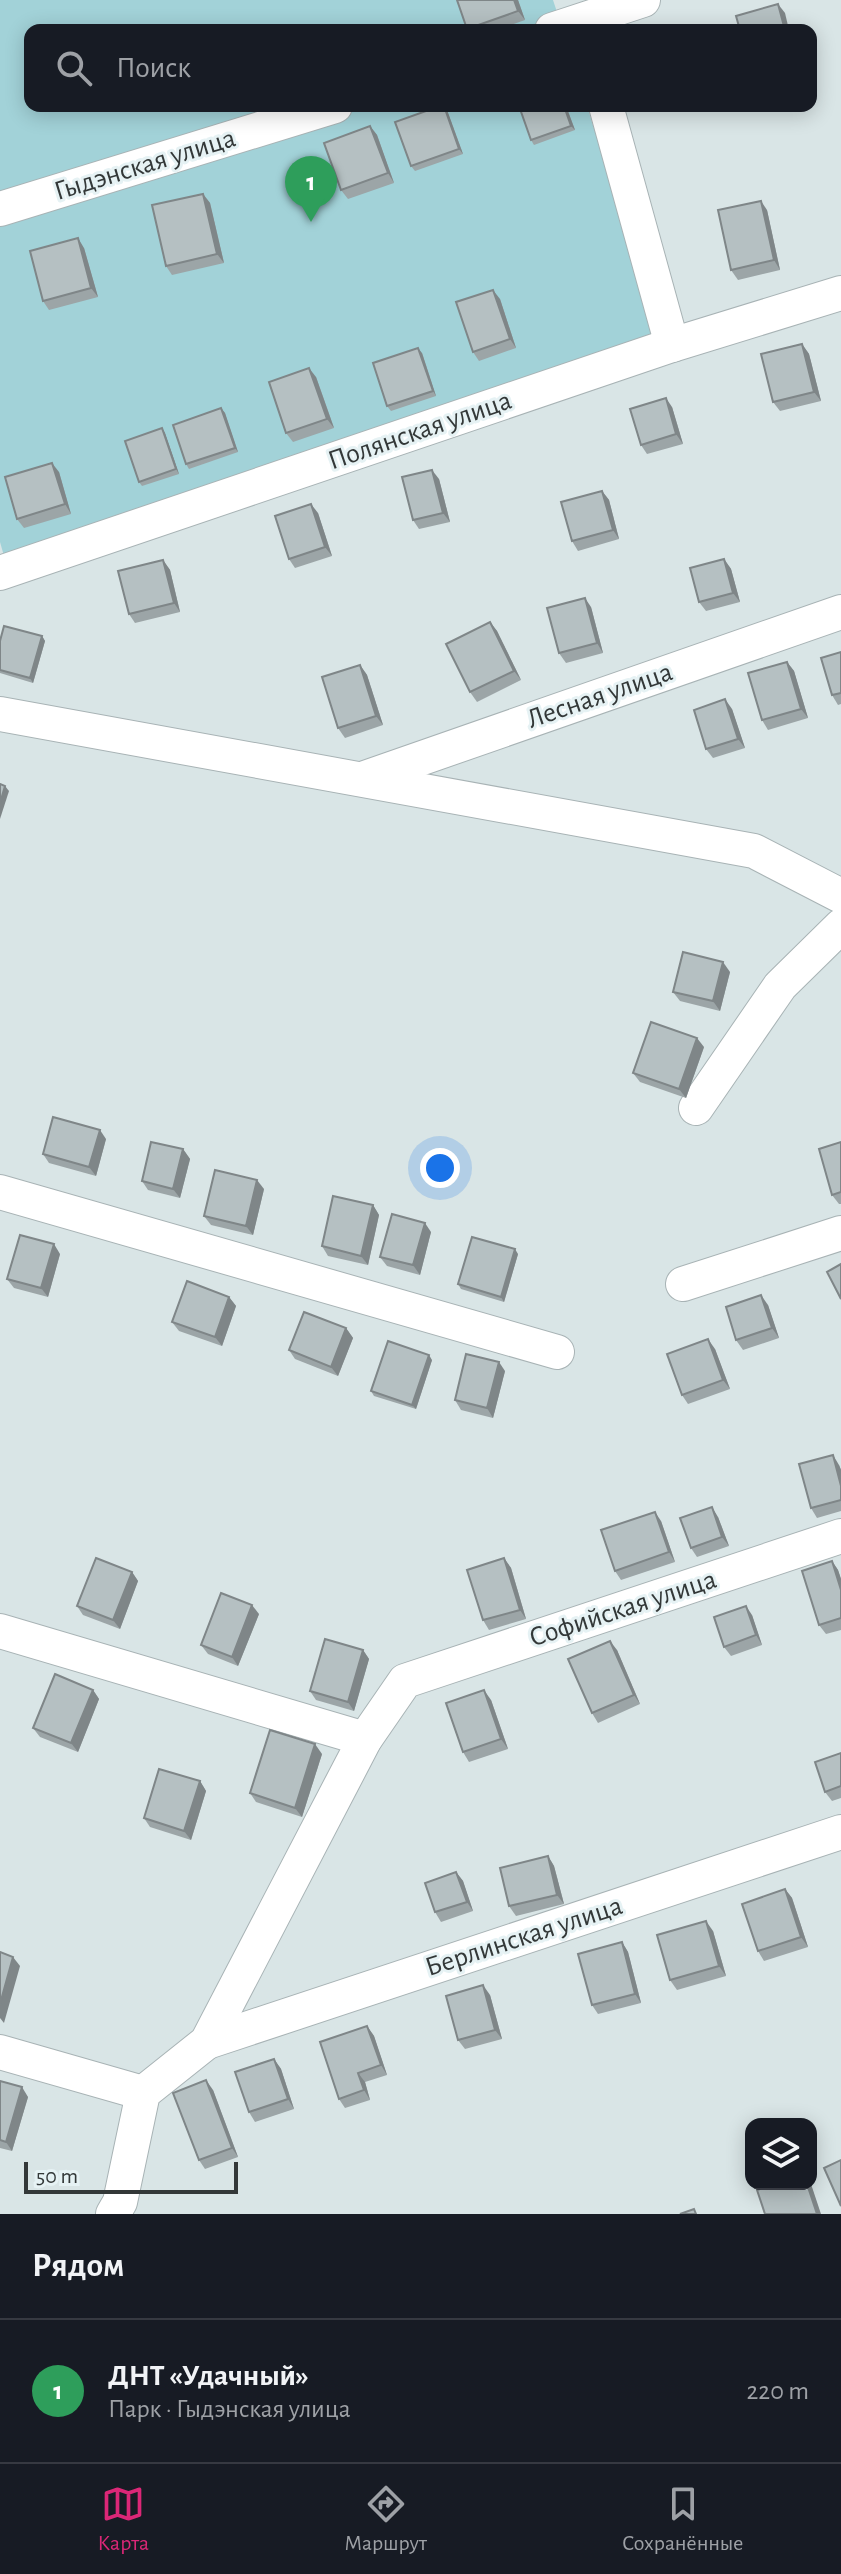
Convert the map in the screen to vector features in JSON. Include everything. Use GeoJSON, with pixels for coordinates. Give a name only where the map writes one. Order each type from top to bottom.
{"type":"FeatureCollection","features":[{"type":"Feature","properties":{"kind":"street"},"geometry":{"type":"LineString","coordinates":[[574,20],[643,0]]}},
{"type":"Feature","properties":{"kind":"street","name":"Гыдэнская улица"},"geometry":{"type":"LineString","coordinates":[[0,209],[315,112]]}},
{"type":"Feature","properties":{"kind":"street"},"geometry":{"type":"LineString","coordinates":[[608,112],[672,345]]}},
{"type":"Feature","properties":{"kind":"street","name":"Полянская улица"},"geometry":{"type":"LineString","coordinates":[[0,573],[672,345],[841,293]]}},
{"type":"Feature","properties":{"kind":"street","name":"Лесная улица"},"geometry":{"type":"LineString","coordinates":[[358,780],[841,612]]}},
{"type":"Feature","properties":{"kind":"street"},"geometry":{"type":"LineString","coordinates":[[0,714],[754,851],[841,896]]}},
{"type":"Feature","properties":{"kind":"street"},"geometry":{"type":"LineString","coordinates":[[696,1108],[780,986],[841,926]]}},
{"type":"Feature","properties":{"kind":"street"},"geometry":{"type":"LineString","coordinates":[[0,1192],[557,1352]]}},
{"type":"Feature","properties":{"kind":"street"},"geometry":{"type":"LineString","coordinates":[[683,1284],[841,1233]]}},
{"type":"Feature","properties":{"kind":"street","name":"Софийская улица"},"geometry":{"type":"LineString","coordinates":[[365,1739],[405,1681],[841,1536]]}},
{"type":"Feature","properties":{"kind":"street"},"geometry":{"type":"LineString","coordinates":[[0,1631],[365,1739],[207,2042],[143,2093],[120,2202],[113,2214]]}},
{"type":"Feature","properties":{"kind":"street","name":"Берлинская улица"},"geometry":{"type":"LineString","coordinates":[[207,2042],[841,1832]]}},
{"type":"Feature","properties":{"kind":"street"},"geometry":{"type":"LineString","coordinates":[[0,2052],[143,2093]]}},
{"type":"Feature","properties":{"kind":"shaded area"},"geometry":{"type":"Polygon","coordinates":[[[0,0],[553,0],[561,24],[24,24],[24,112],[589,112],[659,338],[6,563],[0,542],[0,0]]]}},
{"type":"Feature","properties":{"kind":"building"},"geometry":{"type":"Polygon","coordinates":[[[457,0],[514,0],[518,11],[481,24],[465,24],[457,0]]]}},
{"type":"Feature","properties":{"kind":"building"},"geometry":{"type":"Polygon","coordinates":[[[778,4],[783,24],[738,24],[736,16],[778,4]]]}},
{"type":"Feature","properties":{"kind":"building"},"geometry":{"type":"Polygon","coordinates":[[[423,112],[446,112],[459,149],[411,166],[395,122],[423,112]]]}},
{"type":"Feature","properties":{"kind":"building"},"geometry":{"type":"Polygon","coordinates":[[[521,112],[566,112],[571,126],[531,140],[521,112]]]}},
{"type":"Feature","properties":{"kind":"building"},"geometry":{"type":"Polygon","coordinates":[[[370,126],[388,173],[341,190],[324,143],[370,126]]]}},
{"type":"Feature","properties":{"kind":"building"},"geometry":{"type":"Polygon","coordinates":[[[203,194],[217,254],[166,266],[152,205],[203,194]]]}},
{"type":"Feature","properties":{"kind":"building"},"geometry":{"type":"Polygon","coordinates":[[[761,201],[774,260],[731,270],[718,210],[761,201]]]}},
{"type":"Feature","properties":{"kind":"building"},"geometry":{"type":"Polygon","coordinates":[[[78,238],[91,288],[43,301],[30,251],[78,238]]]}},
{"type":"Feature","properties":{"kind":"building"},"geometry":{"type":"Polygon","coordinates":[[[493,290],[510,339],[473,352],[456,302],[493,290]]]}},
{"type":"Feature","properties":{"kind":"building"},"geometry":{"type":"Polygon","coordinates":[[[802,344],[814,392],[773,402],[761,354],[802,344]]]}},
{"type":"Feature","properties":{"kind":"building"},"geometry":{"type":"Polygon","coordinates":[[[418,348],[433,391],[387,406],[373,363],[418,348]]]}},
{"type":"Feature","properties":{"kind":"building"},"geometry":{"type":"Polygon","coordinates":[[[309,368],[327,419],[286,433],[269,382],[309,368]]]}},
{"type":"Feature","properties":{"kind":"building"},"geometry":{"type":"Polygon","coordinates":[[[666,398],[676,434],[641,445],[630,409],[666,398]]]}},
{"type":"Feature","properties":{"kind":"building"},"geometry":{"type":"Polygon","coordinates":[[[221,408],[235,448],[186,464],[173,425],[221,408]]]}},
{"type":"Feature","properties":{"kind":"building"},"geometry":{"type":"Polygon","coordinates":[[[162,428],[176,469],[139,482],[125,441],[162,428]]]}},
{"type":"Feature","properties":{"kind":"building"},"geometry":{"type":"Polygon","coordinates":[[[52,463],[65,504],[17,519],[5,477],[52,463]]]}},
{"type":"Feature","properties":{"kind":"building"},"geometry":{"type":"Polygon","coordinates":[[[432,470],[443,513],[413,520],[402,477],[432,470]]]}},
{"type":"Feature","properties":{"kind":"building"},"geometry":{"type":"Polygon","coordinates":[[[602,491],[613,530],[572,541],[561,502],[602,491]]]}},
{"type":"Feature","properties":{"kind":"building"},"geometry":{"type":"Polygon","coordinates":[[[311,504],[325,547],[289,559],[275,516],[311,504]]]}},
{"type":"Feature","properties":{"kind":"building"},"geometry":{"type":"Polygon","coordinates":[[[724,559],[733,593],[699,602],[690,568],[724,559]]]}},
{"type":"Feature","properties":{"kind":"building"},"geometry":{"type":"Polygon","coordinates":[[[163,560],[174,603],[129,614],[118,571],[163,560]]]}},
{"type":"Feature","properties":{"kind":"building"},"geometry":{"type":"Polygon","coordinates":[[[585,598],[597,643],[559,653],[547,608],[585,598]]]}},
{"type":"Feature","properties":{"kind":"building"},"geometry":{"type":"Polygon","coordinates":[[[490,622],[514,671],[470,692],[446,644],[490,622]]]}},
{"type":"Feature","properties":{"kind":"building"},"geometry":{"type":"Polygon","coordinates":[[[4,626],[42,636],[30,678],[0,670],[0,641],[4,626]]]}},
{"type":"Feature","properties":{"kind":"building"},"geometry":{"type":"Polygon","coordinates":[[[841,652],[841,693],[832,695],[821,658],[841,652]]]}},
{"type":"Feature","properties":{"kind":"building"},"geometry":{"type":"Polygon","coordinates":[[[787,662],[801,709],[762,720],[748,673],[787,662]]]}},
{"type":"Feature","properties":{"kind":"building"},"geometry":{"type":"Polygon","coordinates":[[[360,665],[376,716],[338,728],[322,677],[360,665]]]}},
{"type":"Feature","properties":{"kind":"building"},"geometry":{"type":"Polygon","coordinates":[[[725,699],[738,739],[706,749],[694,710],[725,699]]]}},
{"type":"Feature","properties":{"kind":"building"},"geometry":{"type":"Polygon","coordinates":[[[0,784],[5,786],[0,803],[0,784]]]}},
{"type":"Feature","properties":{"kind":"building"},"geometry":{"type":"Polygon","coordinates":[[[683,952],[723,962],[713,1001],[673,992],[683,952]]]}},
{"type":"Feature","properties":{"kind":"building"},"geometry":{"type":"Polygon","coordinates":[[[651,1022],[697,1038],[679,1089],[633,1073],[651,1022]]]}},
{"type":"Feature","properties":{"kind":"building"},"geometry":{"type":"Polygon","coordinates":[[[53,1117],[100,1130],[89,1167],[43,1154],[53,1117]]]}},
{"type":"Feature","properties":{"kind":"building"},"geometry":{"type":"Polygon","coordinates":[[[151,1142],[183,1149],[173,1189],[142,1181],[151,1142]]]}},
{"type":"Feature","properties":{"kind":"building"},"geometry":{"type":"Polygon","coordinates":[[[841,1142],[841,1192],[832,1195],[819,1149],[841,1142]]]}},
{"type":"Feature","properties":{"kind":"building"},"geometry":{"type":"Polygon","coordinates":[[[215,1170],[257,1180],[246,1226],[204,1216],[215,1170]]]}},
{"type":"Feature","properties":{"kind":"building"},"geometry":{"type":"Polygon","coordinates":[[[333,1196],[373,1205],[361,1256],[322,1246],[333,1196]]]}},
{"type":"Feature","properties":{"kind":"building"},"geometry":{"type":"Polygon","coordinates":[[[392,1214],[425,1223],[413,1265],[380,1257],[392,1214]]]}},
{"type":"Feature","properties":{"kind":"building"},"geometry":{"type":"Polygon","coordinates":[[[20,1235],[54,1244],[41,1288],[7,1279],[20,1235]]]}},
{"type":"Feature","properties":{"kind":"building"},"geometry":{"type":"Polygon","coordinates":[[[472,1237],[515,1249],[501,1297],[458,1284],[472,1237]]]}},
{"type":"Feature","properties":{"kind":"building"},"geometry":{"type":"Polygon","coordinates":[[[841,1264],[841,1299],[827,1272],[841,1264]]]}},
{"type":"Feature","properties":{"kind":"building"},"geometry":{"type":"Polygon","coordinates":[[[187,1281],[229,1297],[215,1337],[172,1322],[187,1281]]]}},
{"type":"Feature","properties":{"kind":"building"},"geometry":{"type":"Polygon","coordinates":[[[761,1295],[772,1328],[736,1340],[726,1307],[761,1295]]]}},
{"type":"Feature","properties":{"kind":"building"},"geometry":{"type":"Polygon","coordinates":[[[304,1312],[346,1328],[331,1367],[289,1350],[304,1312]]]}},
{"type":"Feature","properties":{"kind":"building"},"geometry":{"type":"Polygon","coordinates":[[[708,1339],[723,1380],[682,1395],[667,1354],[708,1339]]]}},
{"type":"Feature","properties":{"kind":"building"},"geometry":{"type":"Polygon","coordinates":[[[388,1341],[429,1355],[412,1405],[371,1391],[388,1341]]]}},
{"type":"Feature","properties":{"kind":"building"},"geometry":{"type":"Polygon","coordinates":[[[466,1354],[499,1362],[487,1408],[455,1400],[466,1354]]]}},
{"type":"Feature","properties":{"kind":"building"},"geometry":{"type":"Polygon","coordinates":[[[833,1455],[841,1486],[841,1500],[811,1508],[799,1464],[833,1455]]]}},
{"type":"Feature","properties":{"kind":"building"},"geometry":{"type":"Polygon","coordinates":[[[712,1507],[722,1537],[691,1548],[680,1518],[712,1507]]]}},
{"type":"Feature","properties":{"kind":"building"},"geometry":{"type":"Polygon","coordinates":[[[655,1512],[669,1552],[615,1571],[601,1530],[655,1512]]]}},
{"type":"Feature","properties":{"kind":"building"},"geometry":{"type":"Polygon","coordinates":[[[96,1558],[132,1572],[113,1620],[77,1606],[96,1558]]]}},
{"type":"Feature","properties":{"kind":"building"},"geometry":{"type":"Polygon","coordinates":[[[504,1558],[520,1610],[483,1620],[467,1570],[504,1558]]]}},
{"type":"Feature","properties":{"kind":"building"},"geometry":{"type":"Polygon","coordinates":[[[832,1561],[841,1590],[841,1618],[819,1625],[802,1571],[832,1561]]]}},
{"type":"Feature","properties":{"kind":"building"},"geometry":{"type":"Polygon","coordinates":[[[221,1593],[252,1605],[232,1657],[201,1645],[221,1593]]]}},
{"type":"Feature","properties":{"kind":"building"},"geometry":{"type":"Polygon","coordinates":[[[746,1606],[756,1635],[724,1647],[714,1617],[746,1606]]]}},
{"type":"Feature","properties":{"kind":"building"},"geometry":{"type":"Polygon","coordinates":[[[325,1639],[363,1650],[348,1702],[310,1691],[325,1639]]]}},
{"type":"Feature","properties":{"kind":"building"},"geometry":{"type":"Polygon","coordinates":[[[610,1641],[634,1695],[592,1713],[568,1659],[610,1641]]]}},
{"type":"Feature","properties":{"kind":"building"},"geometry":{"type":"Polygon","coordinates":[[[55,1674],[93,1690],[71,1743],[33,1728],[55,1674]]]}},
{"type":"Feature","properties":{"kind":"building"},"geometry":{"type":"Polygon","coordinates":[[[484,1690],[501,1739],[463,1752],[446,1703],[484,1690]]]}},
{"type":"Feature","properties":{"kind":"building"},"geometry":{"type":"Polygon","coordinates":[[[270,1730],[315,1744],[295,1808],[250,1793],[270,1730]]]}},
{"type":"Feature","properties":{"kind":"building"},"geometry":{"type":"Polygon","coordinates":[[[841,1753],[841,1786],[825,1792],[815,1762],[841,1753]]]}},
{"type":"Feature","properties":{"kind":"building"},"geometry":{"type":"Polygon","coordinates":[[[159,1769],[200,1781],[184,1831],[144,1818],[159,1769]]]}},
{"type":"Feature","properties":{"kind":"building"},"geometry":{"type":"Polygon","coordinates":[[[548,1856],[557,1895],[509,1906],[500,1868],[548,1856]]]}},
{"type":"Feature","properties":{"kind":"building"},"geometry":{"type":"Polygon","coordinates":[[[456,1872],[467,1902],[435,1912],[425,1883],[456,1872]]]}},
{"type":"Feature","properties":{"kind":"building"},"geometry":{"type":"Polygon","coordinates":[[[785,1889],[801,1937],[758,1951],[742,1904],[785,1889]]]}},
{"type":"Feature","properties":{"kind":"building"},"geometry":{"type":"Polygon","coordinates":[[[706,1921],[719,1966],[670,1980],[657,1935],[706,1921]]]}},
{"type":"Feature","properties":{"kind":"building"},"geometry":{"type":"Polygon","coordinates":[[[622,1942],[635,1994],[592,2005],[578,1954],[622,1942]]]}},
{"type":"Feature","properties":{"kind":"building"},"geometry":{"type":"Polygon","coordinates":[[[0,1952],[13,1957],[0,2004],[0,1952]]]}},
{"type":"Feature","properties":{"kind":"building"},"geometry":{"type":"Polygon","coordinates":[[[483,1985],[495,2030],[458,2040],[446,1996],[483,1985]]]}},
{"type":"Feature","properties":{"kind":"building"},"geometry":{"type":"Polygon","coordinates":[[[367,2026],[381,2065],[358,2073],[364,2090],[339,2099],[320,2042],[367,2026]]]}},
{"type":"Feature","properties":{"kind":"building"},"geometry":{"type":"Polygon","coordinates":[[[274,2059],[288,2099],[249,2112],[235,2072],[274,2059]]]}},
{"type":"Feature","properties":{"kind":"building"},"geometry":{"type":"Polygon","coordinates":[[[206,2080],[232,2148],[199,2160],[173,2093],[206,2080]]]}},
{"type":"Feature","properties":{"kind":"building"},"geometry":{"type":"Polygon","coordinates":[[[0,2081],[22,2087],[6,2142],[0,2140],[0,2081]]]}},
{"type":"Feature","properties":{"kind":"building"},"geometry":{"type":"Polygon","coordinates":[[[841,2160],[841,2206],[824,2168],[841,2160]]]}},
{"type":"Feature","properties":{"kind":"building"},"geometry":{"type":"Polygon","coordinates":[[[757,2190],[809,2190],[817,2214],[765,2214],[757,2190]]]}},
{"type":"Feature","properties":{"kind":"place","name":"ДНТ «Удачный»"},"geometry":{"type":"Point","coordinates":[311,222]}}]}
